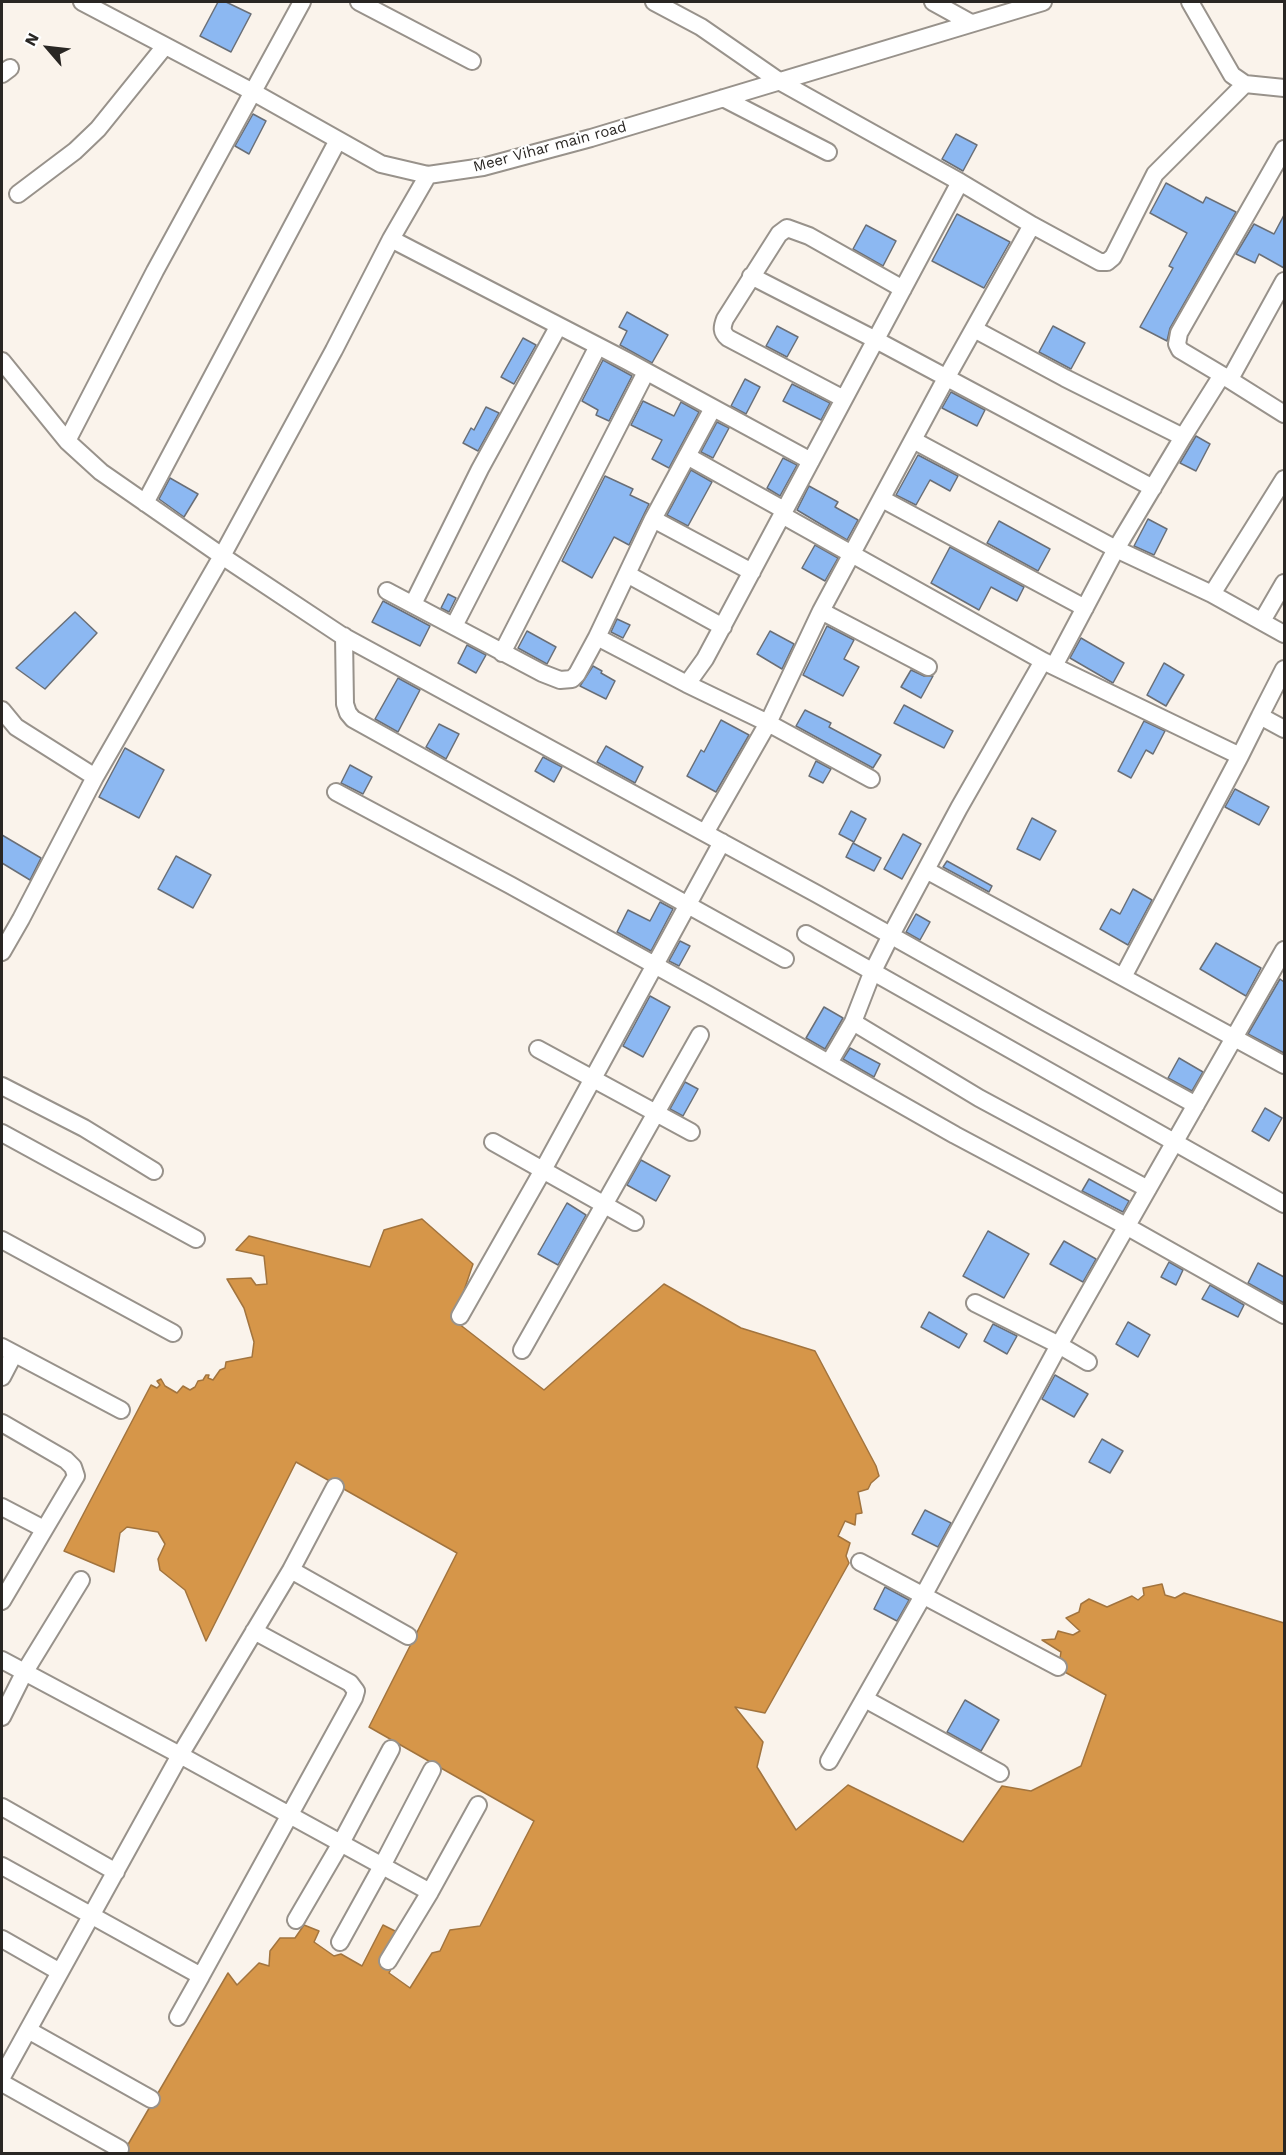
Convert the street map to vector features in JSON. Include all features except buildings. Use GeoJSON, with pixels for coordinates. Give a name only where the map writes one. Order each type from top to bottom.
{"type":"FeatureCollection","features":[{"type":"Feature","properties":{"kind":"street","name":"Meer Vihar main road"},"geometry":{"type":"LineString","coordinates":[[82,2],[253,92],[381,164],[428,175],[483,167],[591,138],[1043,2]]}},
{"type":"Feature","properties":{"kind":"street"},"geometry":{"type":"LineString","coordinates":[[67,441],[155,271],[302,2]]}},
{"type":"Feature","properties":{"kind":"street"},"geometry":{"type":"LineString","coordinates":[[359,2],[472,61]]}},
{"type":"Feature","properties":{"kind":"street"},"geometry":{"type":"LineString","coordinates":[[654,2],[701,27],[779,81],[1100,262],[1107,262],[1113,257],[1155,174],[1245,84]]}},
{"type":"Feature","properties":{"kind":"street"},"geometry":{"type":"LineString","coordinates":[[933,2],[971,23]]}},
{"type":"Feature","properties":{"kind":"street"},"geometry":{"type":"LineString","coordinates":[[1190,2],[1232,75],[1245,84],[1284,88]]}},
{"type":"Feature","properties":{"kind":"street"},"geometry":{"type":"LineString","coordinates":[[18,194],[75,151],[98,129],[165,46]]}},
{"type":"Feature","properties":{"kind":"street"},"geometry":{"type":"LineString","coordinates":[[723,98],[828,152]]}},
{"type":"Feature","properties":{"kind":"street"},"geometry":{"type":"LineString","coordinates":[[145,503],[338,140]]}},
{"type":"Feature","properties":{"kind":"street"},"geometry":{"type":"LineString","coordinates":[[1284,149],[1179,333],[1177,344],[1180,351],[1284,414]]}},
{"type":"Feature","properties":{"kind":"street"},"geometry":{"type":"LineString","coordinates":[[2,952],[95,777],[222,556],[334,350],[391,239],[428,175]]}},
{"type":"Feature","properties":{"kind":"street"},"geometry":{"type":"LineString","coordinates":[[687,684],[705,659],[723,627],[960,182]]}},
{"type":"Feature","properties":{"kind":"street"},"geometry":{"type":"LineString","coordinates":[[705,833],[768,723],[821,611],[946,378],[1032,225]]}},
{"type":"Feature","properties":{"kind":"street"},"geometry":{"type":"LineString","coordinates":[[844,399],[728,338],[723,334],[724,319],[779,234],[788,228],[809,236],[903,289]]}},
{"type":"Feature","properties":{"kind":"street"},"geometry":{"type":"LineString","coordinates":[[391,239],[598,346],[811,461]]}},
{"type":"Feature","properties":{"kind":"street"},"geometry":{"type":"LineString","coordinates":[[751,276],[1153,488]]}},
{"type":"Feature","properties":{"kind":"street"},"geometry":{"type":"LineString","coordinates":[[829,1063],[853,1022],[872,973],[926,870],[1049,663],[1085,608],[1116,549],[1183,437],[1226,377],[1284,280]]}},
{"type":"Feature","properties":{"kind":"street"},"geometry":{"type":"LineString","coordinates":[[413,604],[480,469],[558,327]]}},
{"type":"Feature","properties":{"kind":"street"},"geometry":{"type":"LineString","coordinates":[[974,329],[1183,437]]}},
{"type":"Feature","properties":{"kind":"street"},"geometry":{"type":"LineString","coordinates":[[454,626],[598,346]]}},
{"type":"Feature","properties":{"kind":"street"},"geometry":{"type":"LineString","coordinates":[[2,361],[67,441],[101,472],[222,556],[344,636],[891,935],[1196,1105]]}},
{"type":"Feature","properties":{"kind":"street"},"geometry":{"type":"LineString","coordinates":[[502,653],[646,372]]}},
{"type":"Feature","properties":{"kind":"street"},"geometry":{"type":"LineString","coordinates":[[387,591],[542,673],[560,680],[572,679],[597,637],[653,519],[713,408]]}},
{"type":"Feature","properties":{"kind":"street"},"geometry":{"type":"LineString","coordinates":[[913,441],[1116,549],[1212,594],[1284,634]]}},
{"type":"Feature","properties":{"kind":"street"},"geometry":{"type":"LineString","coordinates":[[687,456],[853,555],[1049,663],[1240,756]]}},
{"type":"Feature","properties":{"kind":"street"},"geometry":{"type":"LineString","coordinates":[[1212,594],[1284,479]]}},
{"type":"Feature","properties":{"kind":"street"},"geometry":{"type":"LineString","coordinates":[[882,499],[1085,608]]}},
{"type":"Feature","properties":{"kind":"street"},"geometry":{"type":"LineString","coordinates":[[653,519],[752,572]]}},
{"type":"Feature","properties":{"kind":"street"},"geometry":{"type":"LineString","coordinates":[[627,574],[723,627]]}},
{"type":"Feature","properties":{"kind":"street"},"geometry":{"type":"LineString","coordinates":[[1262,621],[1284,583]]}},
{"type":"Feature","properties":{"kind":"street"},"geometry":{"type":"LineString","coordinates":[[821,611],[928,667]]}},
{"type":"Feature","properties":{"kind":"street"},"geometry":{"type":"LineString","coordinates":[[344,636],[345,704],[353,719],[785,958]]}},
{"type":"Feature","properties":{"kind":"street"},"geometry":{"type":"LineString","coordinates":[[597,637],[768,723],[872,779]]}},
{"type":"Feature","properties":{"kind":"street"},"geometry":{"type":"LineString","coordinates":[[1123,977],[1284,669]]}},
{"type":"Feature","properties":{"kind":"street"},"geometry":{"type":"LineString","coordinates":[[3,714],[16,727],[95,777]]}},
{"type":"Feature","properties":{"kind":"street"},"geometry":{"type":"LineString","coordinates":[[1260,716],[1284,729]]}},
{"type":"Feature","properties":{"kind":"street"},"geometry":{"type":"LineString","coordinates":[[336,792],[654,965],[955,1136],[1126,1226],[1284,1315]]}},
{"type":"Feature","properties":{"kind":"street"},"geometry":{"type":"LineString","coordinates":[[460,1316],[543,1170],[722,843]]}},
{"type":"Feature","properties":{"kind":"street"},"geometry":{"type":"LineString","coordinates":[[926,870],[1284,1065]]}},
{"type":"Feature","properties":{"kind":"street"},"geometry":{"type":"LineString","coordinates":[[806,934],[1284,1204]]}},
{"type":"Feature","properties":{"kind":"street"},"geometry":{"type":"LineString","coordinates":[[829,1761],[924,1594],[1126,1226],[1235,1037],[1278,977],[1284,950]]}},
{"type":"Feature","properties":{"kind":"street"},"geometry":{"type":"LineString","coordinates":[[853,1022],[980,1098],[1148,1189]]}},
{"type":"Feature","properties":{"kind":"street"},"geometry":{"type":"LineString","coordinates":[[522,1350],[700,1035]]}},
{"type":"Feature","properties":{"kind":"street"},"geometry":{"type":"LineString","coordinates":[[538,1049],[691,1132]]}},
{"type":"Feature","properties":{"kind":"street"},"geometry":{"type":"LineString","coordinates":[[2,1086],[84,1128],[154,1171]]}},
{"type":"Feature","properties":{"kind":"street"},"geometry":{"type":"LineString","coordinates":[[2,1133],[196,1239]]}},
{"type":"Feature","properties":{"kind":"street"},"geometry":{"type":"LineString","coordinates":[[493,1142],[635,1222]]}},
{"type":"Feature","properties":{"kind":"street"},"geometry":{"type":"LineString","coordinates":[[2,1240],[173,1333]]}},
{"type":"Feature","properties":{"kind":"street"},"geometry":{"type":"LineString","coordinates":[[975,1303],[1088,1362]]}},
{"type":"Feature","properties":{"kind":"street"},"geometry":{"type":"LineString","coordinates":[[2,1377],[8,1351],[121,1410]]}},
{"type":"Feature","properties":{"kind":"street"},"geometry":{"type":"LineString","coordinates":[[2,1423],[66,1460],[74,1467],[76,1476],[2,1601]]}},
{"type":"Feature","properties":{"kind":"street"},"geometry":{"type":"LineString","coordinates":[[2,2077],[180,1755],[291,1570],[335,1487]]}},
{"type":"Feature","properties":{"kind":"street"},"geometry":{"type":"LineString","coordinates":[[2,1507],[44,1529]]}},
{"type":"Feature","properties":{"kind":"street"},"geometry":{"type":"LineString","coordinates":[[860,1562],[1058,1667]]}},
{"type":"Feature","properties":{"kind":"street"},"geometry":{"type":"LineString","coordinates":[[291,1570],[408,1636]]}},
{"type":"Feature","properties":{"kind":"street"},"geometry":{"type":"LineString","coordinates":[[2,1717],[24,1673],[81,1580]]}},
{"type":"Feature","properties":{"kind":"street"},"geometry":{"type":"LineString","coordinates":[[178,2017],[291,1815],[356,1691],[350,1683],[254,1631]]}},
{"type":"Feature","properties":{"kind":"street"},"geometry":{"type":"LineString","coordinates":[[2,1660],[430,1892]]}},
{"type":"Feature","properties":{"kind":"street"},"geometry":{"type":"LineString","coordinates":[[865,1699],[1000,1773]]}},
{"type":"Feature","properties":{"kind":"street"},"geometry":{"type":"LineString","coordinates":[[296,1920],[341,1843],[391,1749]]}},
{"type":"Feature","properties":{"kind":"street"},"geometry":{"type":"LineString","coordinates":[[340,1942],[432,1770]]}},
{"type":"Feature","properties":{"kind":"street"},"geometry":{"type":"LineString","coordinates":[[388,1960],[430,1892],[478,1805]]}},
{"type":"Feature","properties":{"kind":"street"},"geometry":{"type":"LineString","coordinates":[[2,1807],[116,1872]]}},
{"type":"Feature","properties":{"kind":"street"},"geometry":{"type":"LineString","coordinates":[[2,1866],[201,1976]]}},
{"type":"Feature","properties":{"kind":"street"},"geometry":{"type":"LineString","coordinates":[[2,1939],[60,1972]]}},
{"type":"Feature","properties":{"kind":"street"},"geometry":{"type":"LineString","coordinates":[[28,2030],[152,2099]]}},
{"type":"Feature","properties":{"kind":"street"},"geometry":{"type":"LineString","coordinates":[[2,2083],[120,2149]]}},
{"type":"Feature","properties":{"kind":"shaded area"},"geometry":{"type":"Polygon","coordinates":[[[422,1219],[473,1264],[454,1320],[544,1390],[664,1284],[741,1328],[815,1351],[876,1466],[879,1476],[868,1489],[858,1492],[862,1513],[856,1514],[855,1525],[845,1521],[838,1536],[850,1543],[846,1556],[849,1563],[765,1713],[735,1707],[763,1742],[757,1767],[796,1830],[848,1785],[963,1842],[1002,1786],[1031,1791],[1081,1766],[1106,1695],[1063,1671],[1059,1664],[1061,1652],[1042,1640],[1055,1639],[1058,1631],[1073,1635],[1080,1631],[1066,1618],[1079,1612],[1081,1604],[1089,1599],[1107,1607],[1132,1596],[1138,1600],[1144,1595],[1143,1588],[1162,1584],[1165,1595],[1175,1598],[1184,1593],[1284,1623],[1284,2153],[123,2153],[228,1973],[237,1985],[259,1963],[269,1966],[270,1951],[280,1938],[295,1938],[304,1925],[319,1931],[314,1942],[334,1956],[341,1954],[362,1966],[383,1925],[407,1937],[389,1973],[410,1988],[432,1953],[440,1951],[450,1930],[480,1926],[534,1821],[369,1727],[457,1553],[296,1462],[206,1641],[185,1590],[160,1570],[158,1559],[165,1544],[158,1532],[127,1527],[120,1533],[114,1572],[64,1551],[151,1385],[157,1388],[160,1385],[157,1381],[161,1379],[165,1386],[177,1393],[183,1386],[190,1390],[206,1375],[213,1380],[220,1370],[225,1368],[226,1362],[252,1357],[254,1342],[244,1308],[227,1279],[251,1278],[256,1285],[267,1284],[264,1256],[236,1250],[249,1236],[370,1267],[384,1230],[422,1219]]]}}]}
